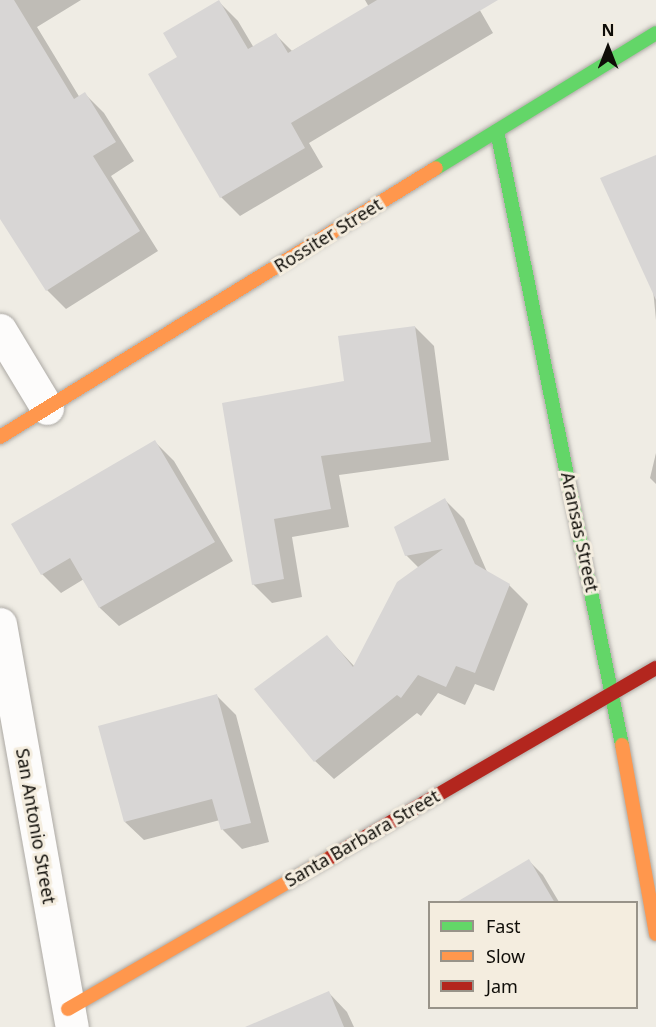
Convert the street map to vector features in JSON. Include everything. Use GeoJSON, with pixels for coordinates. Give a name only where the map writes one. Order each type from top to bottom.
{"type":"FeatureCollection","features":[{"type":"Feature","properties":{"kind":"street","name":"Rossiter Street"},"geometry":{"type":"LineString","coordinates":[[0,437],[656,33]]}},
{"type":"Feature","properties":{"kind":"street","name":"Aransas Street"},"geometry":{"type":"LineString","coordinates":[[497,131],[613,693],[656,934]]}},
{"type":"Feature","properties":{"kind":"street"},"geometry":{"type":"LineString","coordinates":[[0,330],[47,408]]}},
{"type":"Feature","properties":{"kind":"street","name":"San Antonio Street"},"geometry":{"type":"LineString","coordinates":[[0,624],[70,1018]]}},
{"type":"Feature","properties":{"kind":"street","name":"Santa Barbara Street"},"geometry":{"type":"LineString","coordinates":[[70,1018],[656,668]]}},
{"type":"Feature","properties":{"kind":"building"},"geometry":{"type":"Polygon","coordinates":[[[0,0],[14,0],[74,99],[85,92],[116,142],[93,156],[140,231],[46,291],[0,219],[0,0]]]}},
{"type":"Feature","properties":{"kind":"building"},"geometry":{"type":"Polygon","coordinates":[[[219,0],[248,49],[276,33],[288,53],[377,0],[498,0],[291,123],[305,148],[220,198],[148,74],[177,57],[163,33],[219,0]]]}},
{"type":"Feature","properties":{"kind":"building"},"geometry":{"type":"Polygon","coordinates":[[[656,155],[656,300],[600,178],[656,155]]]}},
{"type":"Feature","properties":{"kind":"building"},"geometry":{"type":"Polygon","coordinates":[[[415,326],[431,442],[321,456],[331,509],[274,519],[284,579],[252,585],[222,403],[344,381],[338,336],[415,326]]]}},
{"type":"Feature","properties":{"kind":"building"},"geometry":{"type":"Polygon","coordinates":[[[155,440],[215,542],[99,608],[70,558],[41,575],[11,524],[155,440]]]}},
{"type":"Feature","properties":{"kind":"building"},"geometry":{"type":"Polygon","coordinates":[[[445,498],[475,564],[510,584],[475,673],[456,666],[446,687],[418,675],[401,698],[397,695],[314,762],[254,689],[327,635],[353,667],[397,582],[443,549],[405,556],[394,527],[445,498]]]}},
{"type":"Feature","properties":{"kind":"building"},"geometry":{"type":"Polygon","coordinates":[[[217,694],[251,823],[221,830],[212,799],[124,822],[98,726],[217,694]]]}},
{"type":"Feature","properties":{"kind":"building"},"geometry":{"type":"Polygon","coordinates":[[[529,859],[554,901],[458,901],[529,859]]]}},
{"type":"Feature","properties":{"kind":"building"},"geometry":{"type":"Polygon","coordinates":[[[329,991],[344,1027],[245,1027],[329,991]]]}},
{"type":"Feature","properties":{"kind":"traffic: fast"},"geometry":{"type":"LineString","coordinates":[[436,168],[656,33]]}},
{"type":"Feature","properties":{"kind":"traffic: fast"},"geometry":{"type":"LineString","coordinates":[[497,131],[622,745]]}},
{"type":"Feature","properties":{"kind":"traffic: slow"},"geometry":{"type":"LineString","coordinates":[[0,437],[436,168]]}},
{"type":"Feature","properties":{"kind":"traffic: slow"},"geometry":{"type":"LineString","coordinates":[[622,745],[656,934]]}},
{"type":"Feature","properties":{"kind":"traffic: slow"},"geometry":{"type":"LineString","coordinates":[[68,1009],[331,857]]}},
{"type":"Feature","properties":{"kind":"traffic: jam"},"geometry":{"type":"LineString","coordinates":[[331,857],[656,668]]}}]}
